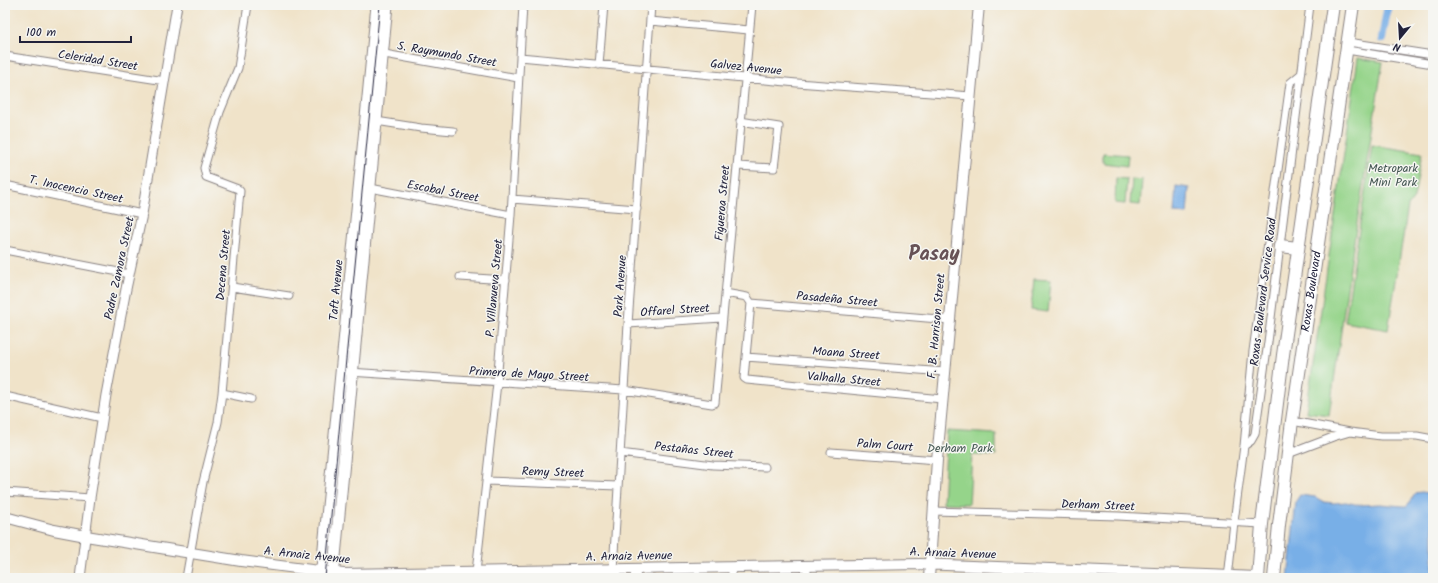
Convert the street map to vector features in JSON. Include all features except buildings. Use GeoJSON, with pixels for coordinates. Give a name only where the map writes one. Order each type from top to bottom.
{"type":"FeatureCollection","features":[{"type":"Feature","properties":{"kind":"highway","name":"Roxas Boulevard"},"geometry":{"type":"LineString","coordinates":[[1258,577],[1262,524],[1283,355],[1333,5]]}},
{"type":"Feature","properties":{"kind":"highway","name":"Roxas Boulevard"},"geometry":{"type":"LineString","coordinates":[[1274,578],[1292,421],[1353,5]]}},
{"type":"Feature","properties":{"kind":"highway"},"geometry":{"type":"LineString","coordinates":[[1280,246],[1298,248]]}},
{"type":"Feature","properties":{"kind":"main road","name":"Taft Avenue"},"geometry":{"type":"LineString","coordinates":[[377,5],[378,53]]}},
{"type":"Feature","properties":{"kind":"main road","name":"Taft Avenue"},"geometry":{"type":"LineString","coordinates":[[321,575],[347,372],[378,53],[387,5]]}},
{"type":"Feature","properties":{"kind":"main road","name":"F. B. Harrison Street"},"geometry":{"type":"LineString","coordinates":[[930,578],[936,460],[979,5]]}},
{"type":"Feature","properties":{"kind":"main road","name":"Taft Avenue"},"geometry":{"type":"LineString","coordinates":[[358,258],[370,188],[366,172],[376,121],[374,94]]}},
{"type":"Feature","properties":{"kind":"main road","name":"Taft Avenue"},"geometry":{"type":"LineString","coordinates":[[338,576],[347,372]]}},
{"type":"Feature","properties":{"kind":"main road","name":"A. Arnaiz Avenue"},"geometry":{"type":"LineString","coordinates":[[5,517],[54,530],[86,536],[321,575],[338,576],[613,570],[636,573],[732,567],[808,565],[930,565],[1079,574],[1258,577]]}},
{"type":"Feature","properties":{"kind":"street","name":"Padre Zamora Street"},"geometry":{"type":"LineString","coordinates":[[80,578],[102,418],[129,274],[142,214],[177,5]]}},
{"type":"Feature","properties":{"kind":"street","name":"Decena Street"},"geometry":{"type":"LineString","coordinates":[[186,578],[203,482],[218,422],[222,393],[240,191],[206,177],[204,168],[220,112],[238,68],[248,5]]}},
{"type":"Feature","properties":{"kind":"street","name":"P. Villanueva Street"},"geometry":{"type":"LineString","coordinates":[[476,572],[497,383],[506,280],[523,5]]}},
{"type":"Feature","properties":{"kind":"street"},"geometry":{"type":"LineString","coordinates":[[599,65],[604,5]]}},
{"type":"Feature","properties":{"kind":"street","name":"Park Avenue"},"geometry":{"type":"LineString","coordinates":[[613,570],[628,324],[651,5]]}},
{"type":"Feature","properties":{"kind":"street","name":"Figueroa Street"},"geometry":{"type":"LineString","coordinates":[[715,403],[752,5]]}},
{"type":"Feature","properties":{"kind":"street","name":"Roxas Boulevard Service Road"},"geometry":{"type":"LineString","coordinates":[[1228,577],[1244,446],[1255,434],[1310,5]]}},
{"type":"Feature","properties":{"kind":"street"},"geometry":{"type":"LineString","coordinates":[[650,21],[749,30]]}},
{"type":"Feature","properties":{"kind":"street"},"geometry":{"type":"LineString","coordinates":[[1347,46],[1394,49],[1433,55]]}},
{"type":"Feature","properties":{"kind":"street"},"geometry":{"type":"LineString","coordinates":[[1347,46],[1393,58],[1433,64]]}},
{"type":"Feature","properties":{"kind":"street"},"geometry":{"type":"LineString","coordinates":[[1393,58],[1394,49]]}},
{"type":"Feature","properties":{"kind":"street","name":"S. Raymundo Street"},"geometry":{"type":"LineString","coordinates":[[378,53],[518,78]]}},
{"type":"Feature","properties":{"kind":"street","name":"Celeridad Street"},"geometry":{"type":"LineString","coordinates":[[5,56],[165,81]]}},
{"type":"Feature","properties":{"kind":"street","name":"Galvez Avenue"},"geometry":{"type":"LineString","coordinates":[[520,57],[797,83],[971,96]]}},
{"type":"Feature","properties":{"kind":"street"},"geometry":{"type":"LineString","coordinates":[[1244,446],[1253,351],[1290,83],[1301,74]]}},
{"type":"Feature","properties":{"kind":"street"},"geometry":{"type":"LineString","coordinates":[[376,121],[453,131]]}},
{"type":"Feature","properties":{"kind":"street"},"geometry":{"type":"LineString","coordinates":[[737,166],[774,168],[779,127],[740,122]]}},
{"type":"Feature","properties":{"kind":"street","name":"T. Inocencio Street"},"geometry":{"type":"LineString","coordinates":[[5,185],[142,214]]}},
{"type":"Feature","properties":{"kind":"street","name":"Escobal Street"},"geometry":{"type":"LineString","coordinates":[[370,188],[511,215]]}},
{"type":"Feature","properties":{"kind":"street"},"geometry":{"type":"LineString","coordinates":[[512,199],[636,209]]}},
{"type":"Feature","properties":{"kind":"street"},"geometry":{"type":"LineString","coordinates":[[5,250],[129,274]]}},
{"type":"Feature","properties":{"kind":"street"},"geometry":{"type":"LineString","coordinates":[[460,277],[506,280]]}},
{"type":"Feature","properties":{"kind":"street"},"geometry":{"type":"LineString","coordinates":[[232,287],[289,296]]}},
{"type":"Feature","properties":{"kind":"street","name":"Pasadeña Street"},"geometry":{"type":"LineString","coordinates":[[725,293],[747,297],[751,303],[950,320]]}},
{"type":"Feature","properties":{"kind":"street"},"geometry":{"type":"LineString","coordinates":[[746,357],[751,303]]}},
{"type":"Feature","properties":{"kind":"street","name":"Offarel Street"},"geometry":{"type":"LineString","coordinates":[[628,324],[722,318]]}},
{"type":"Feature","properties":{"kind":"street","name":"Moana Street"},"geometry":{"type":"LineString","coordinates":[[746,357],[945,372]]}},
{"type":"Feature","properties":{"kind":"street","name":"Valhalla Street"},"geometry":{"type":"LineString","coordinates":[[746,357],[744,378],[751,381],[942,399]]}},
{"type":"Feature","properties":{"kind":"street","name":"Primero de Mayo Street"},"geometry":{"type":"LineString","coordinates":[[347,372],[497,383],[624,390],[712,404],[715,403]]}},
{"type":"Feature","properties":{"kind":"street"},"geometry":{"type":"LineString","coordinates":[[222,393],[251,399]]}},
{"type":"Feature","properties":{"kind":"street"},"geometry":{"type":"LineString","coordinates":[[5,396],[102,418]]}},
{"type":"Feature","properties":{"kind":"street"},"geometry":{"type":"LineString","coordinates":[[1292,421],[1350,432],[1381,436],[1417,436],[1433,439]]}},
{"type":"Feature","properties":{"kind":"street"},"geometry":{"type":"LineString","coordinates":[[1288,454],[1350,432]]}},
{"type":"Feature","properties":{"kind":"street","name":"Palm Court"},"geometry":{"type":"LineString","coordinates":[[831,452],[936,460]]}},
{"type":"Feature","properties":{"kind":"street","name":"Pestañas Street"},"geometry":{"type":"LineString","coordinates":[[620,453],[713,465],[765,467]]}},
{"type":"Feature","properties":{"kind":"street","name":"Remy Street"},"geometry":{"type":"LineString","coordinates":[[486,481],[618,486]]}},
{"type":"Feature","properties":{"kind":"street"},"geometry":{"type":"LineString","coordinates":[[5,492],[90,498]]}},
{"type":"Feature","properties":{"kind":"street","name":"Derham Street"},"geometry":{"type":"LineString","coordinates":[[933,511],[1118,516],[1262,524]]}},
{"type":"Feature","properties":{"kind":"street"},"geometry":{"type":"LineString","coordinates":[[807,578],[808,565]]}},
{"type":"Feature","properties":{"kind":"street"},"geometry":{"type":"LineString","coordinates":[[732,567],[732,578]]}},
{"type":"Feature","properties":{"kind":"green space"},"geometry":{"type":"Polygon","coordinates":[[[1358,58],[1383,62],[1353,248],[1329,415],[1306,412],[1358,58]]]}},
{"type":"Feature","properties":{"kind":"green space","name":"Metropark Mini Park"},"geometry":{"type":"Polygon","coordinates":[[[1372,145],[1422,153],[1414,198],[1408,206],[1388,330],[1345,322],[1372,145]]]}},
{"type":"Feature","properties":{"kind":"green space"},"geometry":{"type":"Polygon","coordinates":[[[1103,153],[1128,155],[1127,166],[1103,163],[1103,153]]]}},
{"type":"Feature","properties":{"kind":"green space"},"geometry":{"type":"Polygon","coordinates":[[[1116,178],[1127,179],[1125,204],[1115,203],[1116,178]]]}},
{"type":"Feature","properties":{"kind":"green space"},"geometry":{"type":"Polygon","coordinates":[[[1132,179],[1142,180],[1140,205],[1130,204],[1132,179]]]}},
{"type":"Feature","properties":{"kind":"green space"},"geometry":{"type":"Polygon","coordinates":[[[1034,279],[1051,280],[1048,312],[1031,310],[1034,279]]]}},
{"type":"Feature","properties":{"kind":"green space","name":"Derham Park"},"geometry":{"type":"Polygon","coordinates":[[[947,431],[996,434],[996,456],[972,455],[969,504],[943,503],[947,431]]]}},
{"type":"Feature","properties":{"kind":"water"},"geometry":{"type":"Polygon","coordinates":[[[1176,186],[1189,188],[1187,214],[1174,213],[1176,186]]]}},
{"type":"Feature","properties":{"kind":"water"},"geometry":{"type":"Polygon","coordinates":[[[1422,492],[1433,494],[1433,578],[1288,578],[1296,501],[1300,495],[1315,497],[1324,502],[1346,502],[1359,505],[1380,504],[1407,506],[1415,493],[1422,492]]]}},
{"type":"Feature","properties":{"kind":"waterway"},"geometry":{"type":"LineString","coordinates":[[1382,39],[1388,5]]}},
{"type":"Feature","properties":{"kind":"tram line"},"geometry":{"type":"LineString","coordinates":[[325,578],[380,5]]}},
{"type":"Feature","properties":{"kind":"district","name":"Pasay"},"geometry":{"type":"Point","coordinates":[934,253]}}]}
